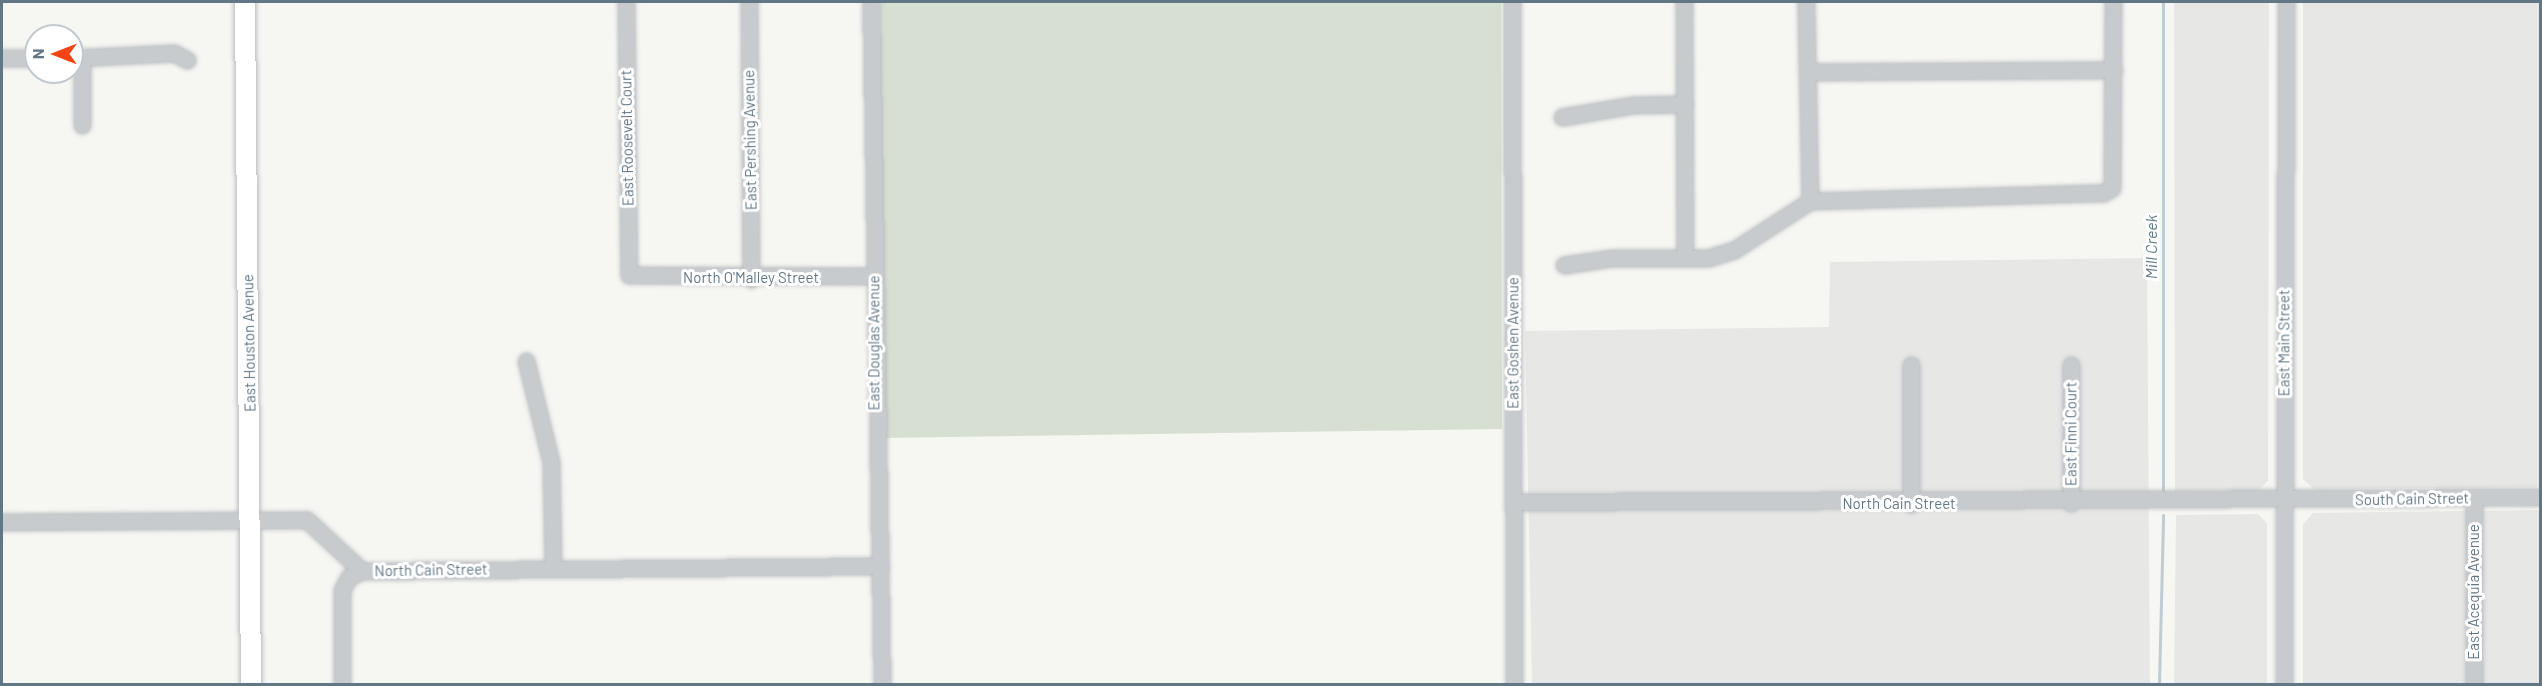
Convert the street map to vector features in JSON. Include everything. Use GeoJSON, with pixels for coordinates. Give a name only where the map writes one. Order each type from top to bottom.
{"type":"FeatureCollection","features":[{"type":"Feature","properties":{"kind":"main road","name":"East Houston Avenue"},"geometry":{"type":"LineString","coordinates":[[245,2],[251,684]]}},
{"type":"Feature","properties":{"kind":"street","name":"East Roosevelt Court"},"geometry":{"type":"LineString","coordinates":[[626,2],[629,274]]}},
{"type":"Feature","properties":{"kind":"street","name":"East Pershing Avenue"},"geometry":{"type":"LineString","coordinates":[[749,2],[751,279]]}},
{"type":"Feature","properties":{"kind":"street","name":"East Douglas Avenue"},"geometry":{"type":"LineString","coordinates":[[871,2],[873,276],[882,684]]}},
{"type":"Feature","properties":{"kind":"street","name":"East Goshen Avenue"},"geometry":{"type":"LineString","coordinates":[[1512,2],[1514,684]]}},
{"type":"Feature","properties":{"kind":"street"},"geometry":{"type":"LineString","coordinates":[[1684,2],[1685,257]]}},
{"type":"Feature","properties":{"kind":"street"},"geometry":{"type":"LineString","coordinates":[[1806,2],[1810,201]]}},
{"type":"Feature","properties":{"kind":"street"},"geometry":{"type":"LineString","coordinates":[[1564,265],[1685,257],[1734,250],[1810,201],[2103,194],[2112,188],[2114,172],[2113,2]]}},
{"type":"Feature","properties":{"kind":"street","name":"East Main Street"},"geometry":{"type":"LineString","coordinates":[[2284,684],[2286,2]]}},
{"type":"Feature","properties":{"kind":"street"},"geometry":{"type":"LineString","coordinates":[[84,58],[174,53],[187,60]]}},
{"type":"Feature","properties":{"kind":"street"},"geometry":{"type":"LineString","coordinates":[[2,58],[24,58]]}},
{"type":"Feature","properties":{"kind":"street"},"geometry":{"type":"LineString","coordinates":[[1807,72],[2114,70]]}},
{"type":"Feature","properties":{"kind":"street"},"geometry":{"type":"LineString","coordinates":[[79,84],[82,125]]}},
{"type":"Feature","properties":{"kind":"street"},"geometry":{"type":"LineString","coordinates":[[1562,117],[1634,105],[1685,104]]}},
{"type":"Feature","properties":{"kind":"street","name":"North O'Malley Street"},"geometry":{"type":"LineString","coordinates":[[629,274],[751,279],[873,276]]}},
{"type":"Feature","properties":{"kind":"street"},"geometry":{"type":"LineString","coordinates":[[526,361],[551,462],[553,569]]}},
{"type":"Feature","properties":{"kind":"street"},"geometry":{"type":"LineString","coordinates":[[1911,365],[1911,504]]}},
{"type":"Feature","properties":{"kind":"street","name":"East Finni Court"},"geometry":{"type":"LineString","coordinates":[[2071,365],[2071,503]]}},
{"type":"Feature","properties":{"kind":"street","name":"South Cain Street"},"geometry":{"type":"LineString","coordinates":[[2284,500],[2541,497]]}},
{"type":"Feature","properties":{"kind":"street","name":"North Cain Street"},"geometry":{"type":"LineString","coordinates":[[1514,502],[1767,498],[1911,504],[2284,500]]}},
{"type":"Feature","properties":{"kind":"street","name":"East Acequia Avenue"},"geometry":{"type":"LineString","coordinates":[[2474,499],[2474,684]]}},
{"type":"Feature","properties":{"kind":"street","name":"North Cain Street"},"geometry":{"type":"LineString","coordinates":[[2,522],[251,520],[312,522],[362,571],[881,566]]}},
{"type":"Feature","properties":{"kind":"street"},"geometry":{"type":"LineString","coordinates":[[342,684],[342,590],[362,571]]}},
{"type":"Feature","properties":{"kind":"shaded area"},"geometry":{"type":"Polygon","coordinates":[[[880,2],[1501,2],[1502,429],[881,438],[880,2]]]}},
{"type":"Feature","properties":{"kind":"shaded area"},"geometry":{"type":"Polygon","coordinates":[[[2174,2],[2269,2],[2268,481],[2258,490],[2175,491],[2174,2]]]}},
{"type":"Feature","properties":{"kind":"shaded area"},"geometry":{"type":"Polygon","coordinates":[[[2303,2],[2540,2],[2540,487],[2314,489],[2303,479],[2303,2]]]}},
{"type":"Feature","properties":{"kind":"shaded area"},"geometry":{"type":"Polygon","coordinates":[[[2147,258],[2150,684],[1532,684],[1525,331],[1829,327],[1830,262],[2147,258]]]}},
{"type":"Feature","properties":{"kind":"shaded area"},"geometry":{"type":"Polygon","coordinates":[[[2540,510],[2540,684],[2303,684],[2303,524],[2313,513],[2540,510]]]}},
{"type":"Feature","properties":{"kind":"shaded area"},"geometry":{"type":"Polygon","coordinates":[[[2258,514],[2267,523],[2267,684],[2174,684],[2176,515],[2258,514]]]}},
{"type":"Feature","properties":{"kind":"waterway","name":"Mill Creek"},"geometry":{"type":"LineString","coordinates":[[2163,2],[2163,492]]}},
{"type":"Feature","properties":{"kind":"waterway","name":"Mill Creek"},"geometry":{"type":"LineString","coordinates":[[2159,684],[2163,515]]}}]}
